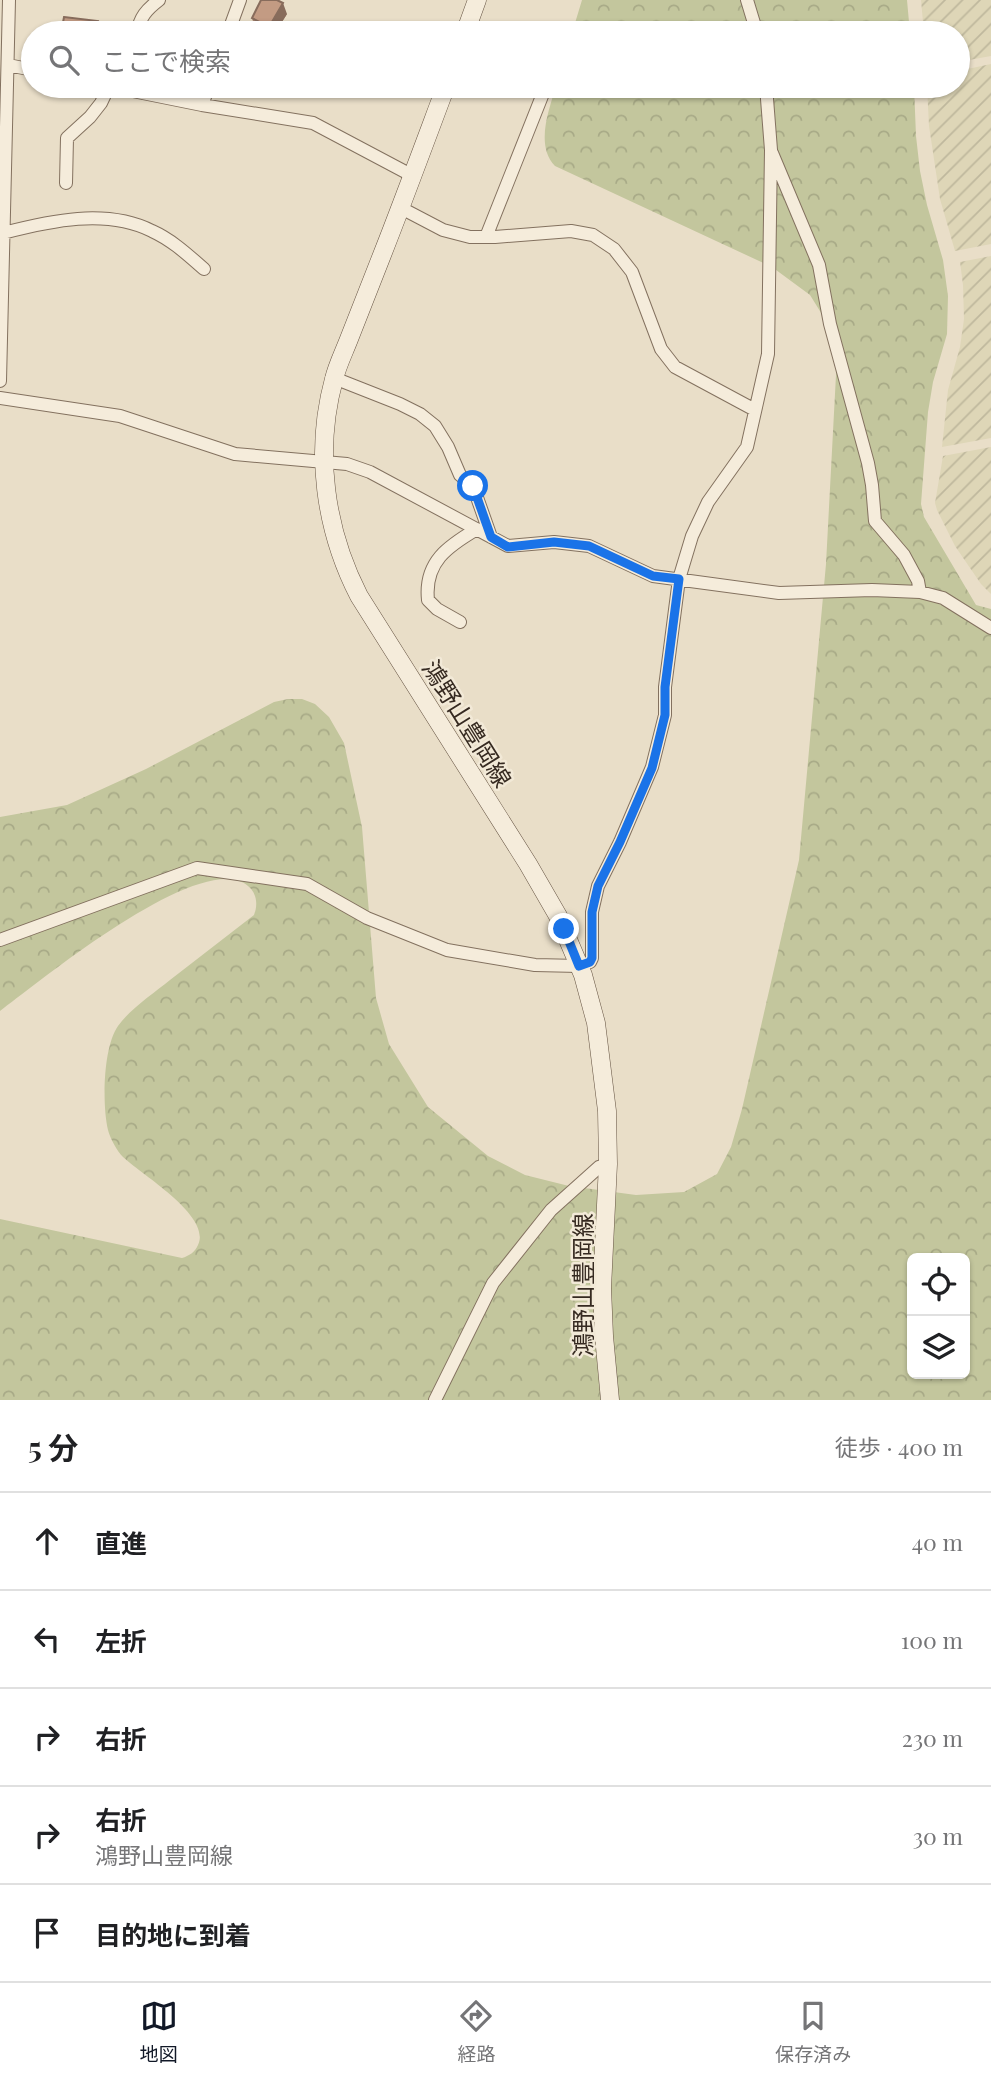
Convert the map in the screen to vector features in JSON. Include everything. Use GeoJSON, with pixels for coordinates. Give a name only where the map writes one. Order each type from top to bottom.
{"type":"FeatureCollection","features":[{"type":"Feature","properties":{"kind":"main road"},"geometry":{"type":"LineString","coordinates":[[469,21],[477,0]]}},
{"type":"Feature","properties":{"kind":"main road","name":"鴻野山豊岡線"},"geometry":{"type":"LineString","coordinates":[[442,98],[334,378],[323,461],[326,490],[333,531],[354,586],[528,864],[558,916],[579,966],[599,1042],[607,1111],[608,1164],[602,1288],[610,1400]]}},
{"type":"Feature","properties":{"kind":"street"},"geometry":{"type":"LineString","coordinates":[[0,381],[3,90],[8,65],[9,0]]}},
{"type":"Feature","properties":{"kind":"street"},"geometry":{"type":"LineString","coordinates":[[140,21],[147,9],[159,0]]}},
{"type":"Feature","properties":{"kind":"street"},"geometry":{"type":"LineString","coordinates":[[232,21],[240,0]]}},
{"type":"Feature","properties":{"kind":"street"},"geometry":{"type":"LineString","coordinates":[[747,0],[753,21]]}},
{"type":"Feature","properties":{"kind":"street"},"geometry":{"type":"LineString","coordinates":[[8,65],[21,68]]}},
{"type":"Feature","properties":{"kind":"street"},"geometry":{"type":"LineString","coordinates":[[66,183],[67,138],[96,110],[103,98]]}},
{"type":"Feature","properties":{"kind":"street"},"geometry":{"type":"LineString","coordinates":[[171,98],[313,123],[413,176]]}},
{"type":"Feature","properties":{"kind":"street"},"geometry":{"type":"LineString","coordinates":[[202,105],[205,98]]}},
{"type":"Feature","properties":{"kind":"street"},"geometry":{"type":"LineString","coordinates":[[486,237],[540,98]]}},
{"type":"Feature","properties":{"kind":"street"},"geometry":{"type":"LineString","coordinates":[[0,940],[197,868],[307,884],[367,918],[447,950],[535,965],[579,966],[590,962],[592,912],[598,886],[652,768],[665,715],[665,687],[679,579],[692,536],[708,502],[747,447],[768,354],[771,150],[767,98]]}},
{"type":"Feature","properties":{"kind":"street"},"geometry":{"type":"LineString","coordinates":[[771,150],[819,265],[831,324],[870,474],[874,521],[904,555],[918,581],[920,592]]}},
{"type":"Feature","properties":{"kind":"street"},"geometry":{"type":"LineString","coordinates":[[401,208],[443,230],[470,237],[571,231],[593,235],[614,249],[632,272],[661,349],[676,367],[755,410]]}},
{"type":"Feature","properties":{"kind":"street"},"geometry":{"type":"LineString","coordinates":[[3,233],[43,223],[109,219],[151,230],[176,245],[204,269]]}},
{"type":"Feature","properties":{"kind":"street"},"geometry":{"type":"LineString","coordinates":[[334,378],[400,404],[435,426],[460,475],[473,486],[491,537]]}},
{"type":"Feature","properties":{"kind":"street"},"geometry":{"type":"LineString","coordinates":[[0,398],[120,416],[235,454],[347,464],[370,472],[508,547],[554,542],[589,546],[653,576],[779,593],[872,590],[920,592],[943,598],[991,628]]}},
{"type":"Feature","properties":{"kind":"street"},"geometry":{"type":"LineString","coordinates":[[460,622],[437,609],[428,600],[429,574],[450,545],[477,529]]}},
{"type":"Feature","properties":{"kind":"street"},"geometry":{"type":"LineString","coordinates":[[435,1400],[493,1283],[514,1253],[551,1210],[599,1167],[608,1164]]}},
{"type":"Feature","properties":{"kind":"shaded area"},"geometry":{"type":"Polygon","coordinates":[[[921,0],[991,0],[991,56],[970,60],[970,21],[923,21],[921,0]]]}},
{"type":"Feature","properties":{"kind":"shaded area"},"geometry":{"type":"Polygon","coordinates":[[[991,64],[991,244],[955,251],[940,199],[928,98],[970,98],[970,68],[991,64]]]}},
{"type":"Feature","properties":{"kind":"shaded area"},"geometry":{"type":"Polygon","coordinates":[[[991,256],[991,438],[942,447],[948,390],[960,347],[964,319],[960,262],[991,256]]]}},
{"type":"Feature","properties":{"kind":"shaded area"},"geometry":{"type":"Polygon","coordinates":[[[991,447],[991,594],[955,546],[935,503],[943,456],[991,447]]]}},
{"type":"Feature","properties":{"kind":"green space"},"geometry":{"type":"Polygon","coordinates":[[[582,0],[907,0],[909,21],[576,21],[582,0]]]}},
{"type":"Feature","properties":{"kind":"green space"},"geometry":{"type":"Polygon","coordinates":[[[552,98],[914,98],[920,171],[943,260],[948,296],[947,334],[933,382],[928,412],[921,504],[924,517],[976,605],[991,609],[991,1400],[0,1400],[0,1219],[182,1258],[197,1247],[200,1234],[185,1209],[123,1157],[112,1140],[105,1106],[109,1048],[118,1026],[142,1001],[254,915],[256,903],[248,886],[226,879],[196,885],[160,901],[122,923],[0,1011],[0,817],[67,805],[146,769],[274,702],[302,699],[315,704],[329,717],[344,743],[362,827],[376,998],[389,1044],[428,1107],[488,1156],[525,1175],[569,1186],[636,1195],[684,1192],[717,1174],[731,1147],[799,860],[826,564],[837,356],[823,316],[810,295],[772,267],[555,166],[546,148],[545,127],[552,98]]]}},
{"type":"Feature","properties":{"kind":"building"},"geometry":{"type":"Polygon","coordinates":[[[261,0],[277,0],[283,3],[272,21],[258,21],[252,18],[261,0]]]}},
{"type":"Feature","properties":{"kind":"building"},"geometry":{"type":"Polygon","coordinates":[[[64,17],[98,21],[63,21],[64,17]]]}},
{"type":"Feature","properties":{"kind":"route"},"geometry":{"type":"LineString","coordinates":[[473,486],[491,537],[508,547],[554,542],[589,546],[653,576],[679,579],[665,687],[665,715],[652,768],[598,886],[592,912],[590,962],[579,966],[564,929]]}}]}
